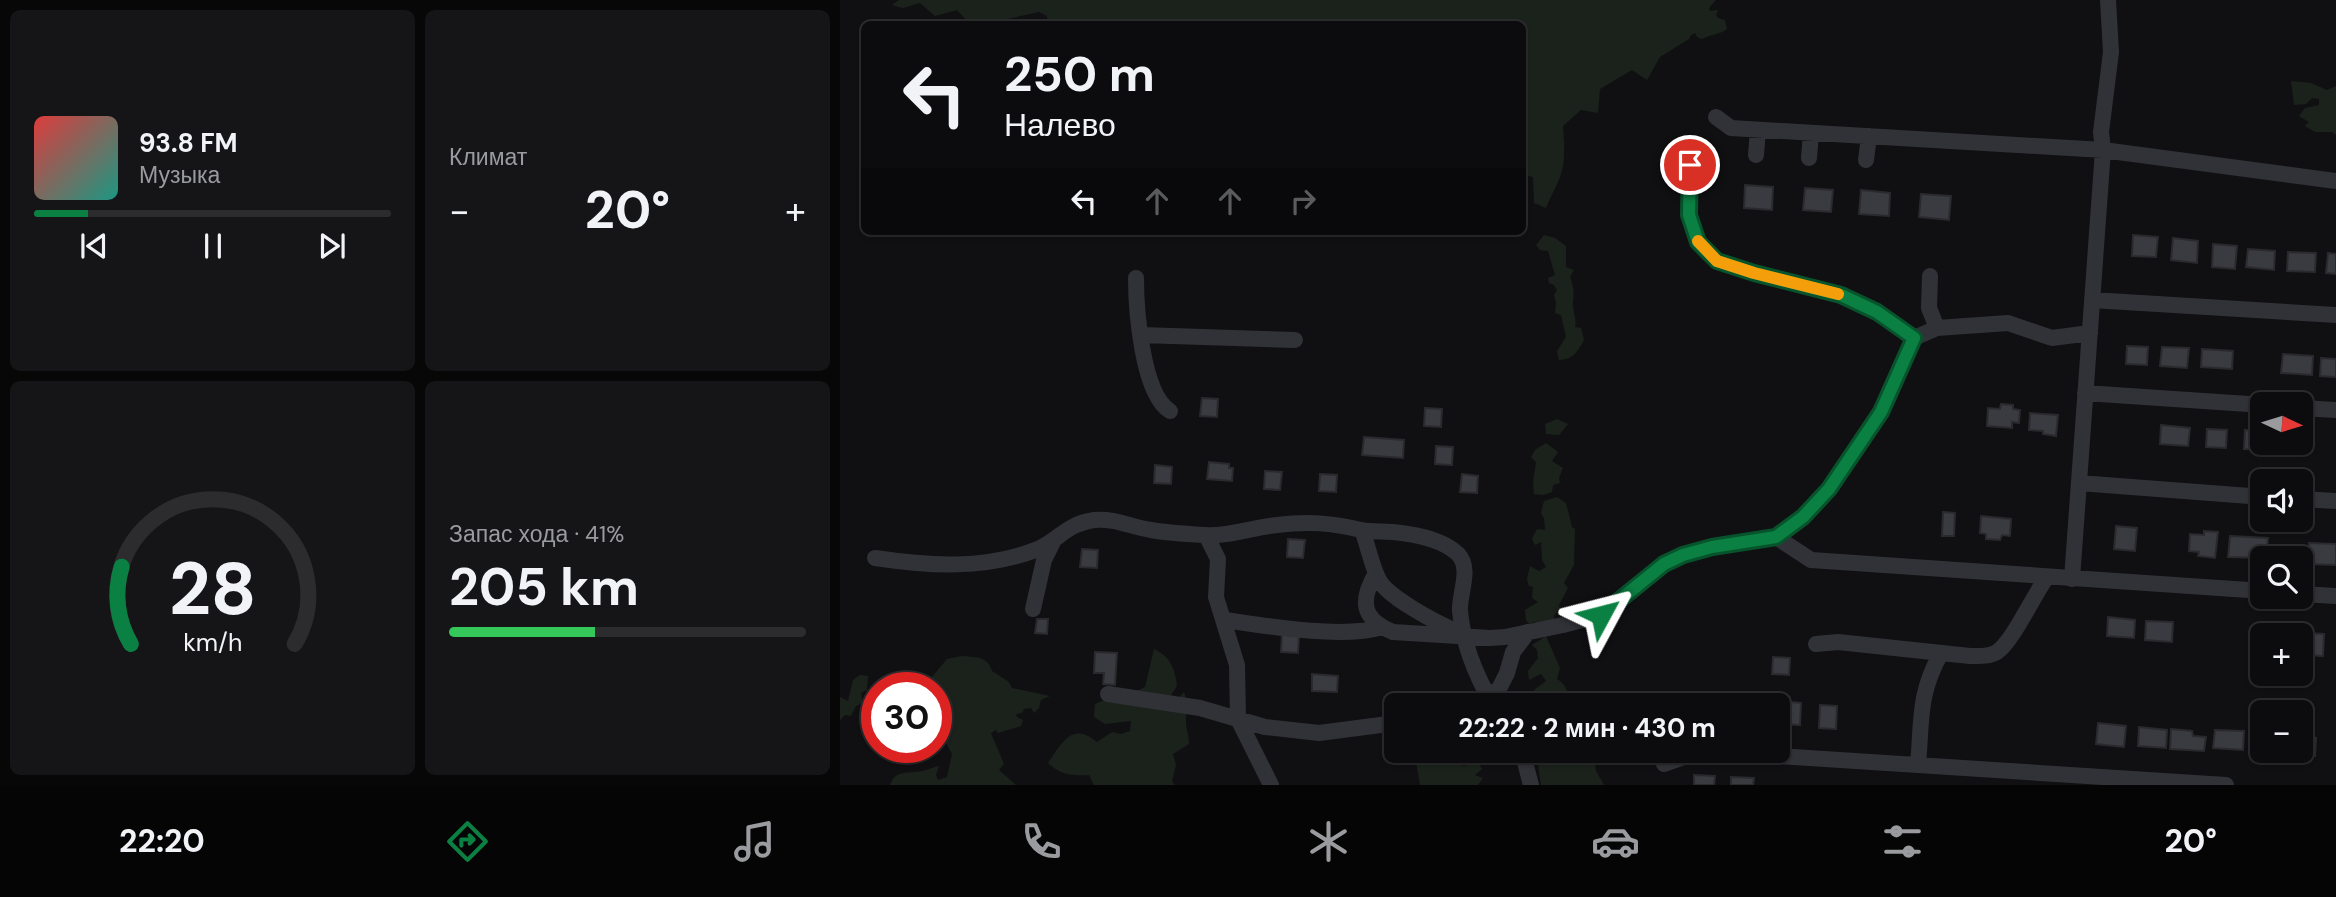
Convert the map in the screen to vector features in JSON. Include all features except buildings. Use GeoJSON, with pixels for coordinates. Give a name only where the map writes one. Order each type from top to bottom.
{"type":"FeatureCollection","features":[{"type":"Feature","properties":{"kind":"street"},"geometry":{"type":"LineString","coordinates":[[2072,579],[2103,150],[2101,132],[2111,52],[2108,0]]}},
{"type":"Feature","properties":{"kind":"street"},"geometry":{"type":"LineString","coordinates":[[1716,117],[1731,128],[2103,150],[2336,181]]}},
{"type":"Feature","properties":{"kind":"street"},"geometry":{"type":"LineString","coordinates":[[1756,155],[1758,130]]}},
{"type":"Feature","properties":{"kind":"street"},"geometry":{"type":"LineString","coordinates":[[1809,158],[1811,133]]}},
{"type":"Feature","properties":{"kind":"street"},"geometry":{"type":"LineString","coordinates":[[1867,160],[1869,136]]}},
{"type":"Feature","properties":{"kind":"street"},"geometry":{"type":"LineString","coordinates":[[1690,150],[1689,215],[1698,242],[1717,261],[1841,295],[1877,312],[1914,338]]}},
{"type":"Feature","properties":{"kind":"street"},"geometry":{"type":"LineString","coordinates":[[1930,276],[1929,308],[1937,328]]}},
{"type":"Feature","properties":{"kind":"street"},"geometry":{"type":"LineString","coordinates":[[1136,278],[1136,311],[1149,380],[1161,406],[1170,411]]}},
{"type":"Feature","properties":{"kind":"street"},"geometry":{"type":"LineString","coordinates":[[2092,299],[2336,315]]}},
{"type":"Feature","properties":{"kind":"street"},"geometry":{"type":"LineString","coordinates":[[1376,573],[1366,589],[1368,613],[1382,628],[1392,632],[1490,638],[1601,615],[1664,564],[1683,555],[1712,547],[1776,537],[1803,517],[1829,489],[1881,412],[1914,338],[1937,328],[2008,323],[2052,338],[2090,333]]}},
{"type":"Feature","properties":{"kind":"street"},"geometry":{"type":"LineString","coordinates":[[1141,335],[1294,340]]}},
{"type":"Feature","properties":{"kind":"street"},"geometry":{"type":"LineString","coordinates":[[2085,393],[2250,404]]}},
{"type":"Feature","properties":{"kind":"street"},"geometry":{"type":"LineString","coordinates":[[2314,409],[2336,410]]}},
{"type":"Feature","properties":{"kind":"street"},"geometry":{"type":"LineString","coordinates":[[2079,484],[2250,496]]}},
{"type":"Feature","properties":{"kind":"street"},"geometry":{"type":"LineString","coordinates":[[2313,500],[2336,501]]}},
{"type":"Feature","properties":{"kind":"street"},"geometry":{"type":"LineString","coordinates":[[875,558],[932,565],[959,565],[1005,558],[1040,548],[1073,525],[1093,520],[1114,520],[1150,530],[1206,536],[1279,525],[1332,523],[1363,530],[1392,531],[1417,536],[1450,548],[1460,556],[1464,570],[1460,608],[1464,635],[1478,678],[1486,693]]}},
{"type":"Feature","properties":{"kind":"street"},"geometry":{"type":"LineString","coordinates":[[1363,530],[1378,581],[1400,600],[1464,635]]}},
{"type":"Feature","properties":{"kind":"street"},"geometry":{"type":"LineString","coordinates":[[1206,536],[1218,559],[1216,597],[1237,665],[1238,719],[1271,785]]}},
{"type":"Feature","properties":{"kind":"street"},"geometry":{"type":"LineString","coordinates":[[1033,608],[1044,560],[1055,537]]}},
{"type":"Feature","properties":{"kind":"street"},"geometry":{"type":"LineString","coordinates":[[1776,537],[1811,560],[2250,591]]}},
{"type":"Feature","properties":{"kind":"street"},"geometry":{"type":"LineString","coordinates":[[1816,644],[1838,642],[1988,656],[1998,651],[2007,641],[2047,577]]}},
{"type":"Feature","properties":{"kind":"street"},"geometry":{"type":"LineString","coordinates":[[2313,595],[2336,596]]}},
{"type":"Feature","properties":{"kind":"street"},"geometry":{"type":"LineString","coordinates":[[1225,620],[1356,632],[1382,628]]}},
{"type":"Feature","properties":{"kind":"street"},"geometry":{"type":"LineString","coordinates":[[1497,693],[1507,673],[1513,652],[1528,632]]}},
{"type":"Feature","properties":{"kind":"street"},"geometry":{"type":"LineString","coordinates":[[1918,765],[1922,698],[1941,653]]}},
{"type":"Feature","properties":{"kind":"street"},"geometry":{"type":"LineString","coordinates":[[1108,694],[1200,708],[1265,727],[1319,733],[1384,725]]}},
{"type":"Feature","properties":{"kind":"street"},"geometry":{"type":"LineString","coordinates":[[1664,764],[1701,751],[1918,765],[2034,779],[2226,785]]}},
{"type":"Feature","properties":{"kind":"street"},"geometry":{"type":"LineString","coordinates":[[1525,763],[1531,785]]}},
{"type":"Feature","properties":{"kind":"shaded area"},"geometry":{"type":"Polygon","coordinates":[[[899,0],[1716,0],[1709,8],[1710,11],[1718,10],[1716,15],[1725,20],[1727,29],[1702,39],[1695,33],[1691,35],[1689,39],[1660,57],[1647,80],[1632,70],[1600,89],[1598,113],[1581,110],[1563,126],[1562,171],[1546,208],[1534,203],[1533,177],[1526,176],[1526,21],[1048,21],[1047,16],[1039,12],[998,21],[967,21],[957,10],[935,16],[920,3],[903,8],[892,5],[899,0]]]}},
{"type":"Feature","properties":{"kind":"shaded area"},"geometry":{"type":"Polygon","coordinates":[[[2291,81],[2311,83],[2327,90],[2336,86],[2336,135],[2332,132],[2315,132],[2305,126],[2309,122],[2299,116],[2305,108],[2319,105],[2319,99],[2312,98],[2306,104],[2294,105],[2291,81]]]}},
{"type":"Feature","properties":{"kind":"shaded area"},"geometry":{"type":"Polygon","coordinates":[[[1544,235],[1555,238],[1566,246],[1566,267],[1574,270],[1570,277],[1575,327],[1581,328],[1584,340],[1574,354],[1559,360],[1557,351],[1566,337],[1561,315],[1555,313],[1554,295],[1557,290],[1549,283],[1548,278],[1555,275],[1548,251],[1540,250],[1536,245],[1544,235]]]}},
{"type":"Feature","properties":{"kind":"shaded area"},"geometry":{"type":"Polygon","coordinates":[[[1557,419],[1568,424],[1559,435],[1546,434],[1545,424],[1557,419]]]}},
{"type":"Feature","properties":{"kind":"shaded area"},"geometry":{"type":"Polygon","coordinates":[[[1546,443],[1558,452],[1552,461],[1563,468],[1560,483],[1553,485],[1552,492],[1534,494],[1536,462],[1531,457],[1535,450],[1546,443]]]}},
{"type":"Feature","properties":{"kind":"shaded area"},"geometry":{"type":"Polygon","coordinates":[[[1557,497],[1566,503],[1572,527],[1575,529],[1574,565],[1564,583],[1568,588],[1554,616],[1555,621],[1542,625],[1534,622],[1529,624],[1525,610],[1538,602],[1532,598],[1533,587],[1529,586],[1527,579],[1530,566],[1539,571],[1546,567],[1542,560],[1541,542],[1535,545],[1532,539],[1537,529],[1545,530],[1541,513],[1544,501],[1557,497]]]}},
{"type":"Feature","properties":{"kind":"shaded area"},"geometry":{"type":"Polygon","coordinates":[[[1546,636],[1560,668],[1557,679],[1567,693],[1533,693],[1546,681],[1541,674],[1529,680],[1528,671],[1538,658],[1537,650],[1532,645],[1546,636]]]}},
{"type":"Feature","properties":{"kind":"shaded area"},"geometry":{"type":"Polygon","coordinates":[[[1154,649],[1168,660],[1175,674],[1177,686],[1169,698],[1173,704],[1184,692],[1186,700],[1189,744],[1173,754],[1176,765],[1172,781],[1175,785],[1094,785],[1089,775],[1067,774],[1048,763],[1063,742],[1074,734],[1088,736],[1097,742],[1112,732],[1121,734],[1130,731],[1131,721],[1105,724],[1094,717],[1095,704],[1145,687],[1154,649]]]}},
{"type":"Feature","properties":{"kind":"shaded area"},"geometry":{"type":"Polygon","coordinates":[[[976,657],[987,662],[992,671],[1009,682],[1012,688],[1050,696],[1041,700],[1034,713],[1031,708],[1016,714],[1023,720],[1021,726],[991,733],[1004,764],[999,770],[1016,785],[890,785],[900,774],[939,766],[936,775],[938,780],[947,777],[952,763],[952,672],[936,672],[947,659],[976,657]]]}},
{"type":"Feature","properties":{"kind":"shaded area"},"geometry":{"type":"Polygon","coordinates":[[[861,675],[861,704],[856,706],[851,716],[845,715],[840,720],[840,697],[848,701],[853,680],[861,675]]]}},
{"type":"Feature","properties":{"kind":"shaded area"},"geometry":{"type":"Polygon","coordinates":[[[1416,763],[1462,763],[1463,766],[1479,763],[1482,769],[1475,775],[1483,778],[1478,785],[1420,785],[1416,763]]]}},
{"type":"Feature","properties":{"kind":"shaded area"},"geometry":{"type":"Polygon","coordinates":[[[1538,763],[1595,763],[1604,785],[1541,785],[1538,763]]]}},
{"type":"Feature","properties":{"kind":"slow traffic"},"geometry":{"type":"LineString","coordinates":[[1698,241],[1717,261],[1838,294]]}},
{"type":"Feature","properties":{"kind":"route"},"geometry":{"type":"LineString","coordinates":[[1601,615],[1664,564],[1683,555],[1712,547],[1776,537],[1803,517],[1829,489],[1881,412],[1914,338],[1877,312],[1841,295],[1717,261],[1698,242],[1689,215],[1690,165]]}}]}
